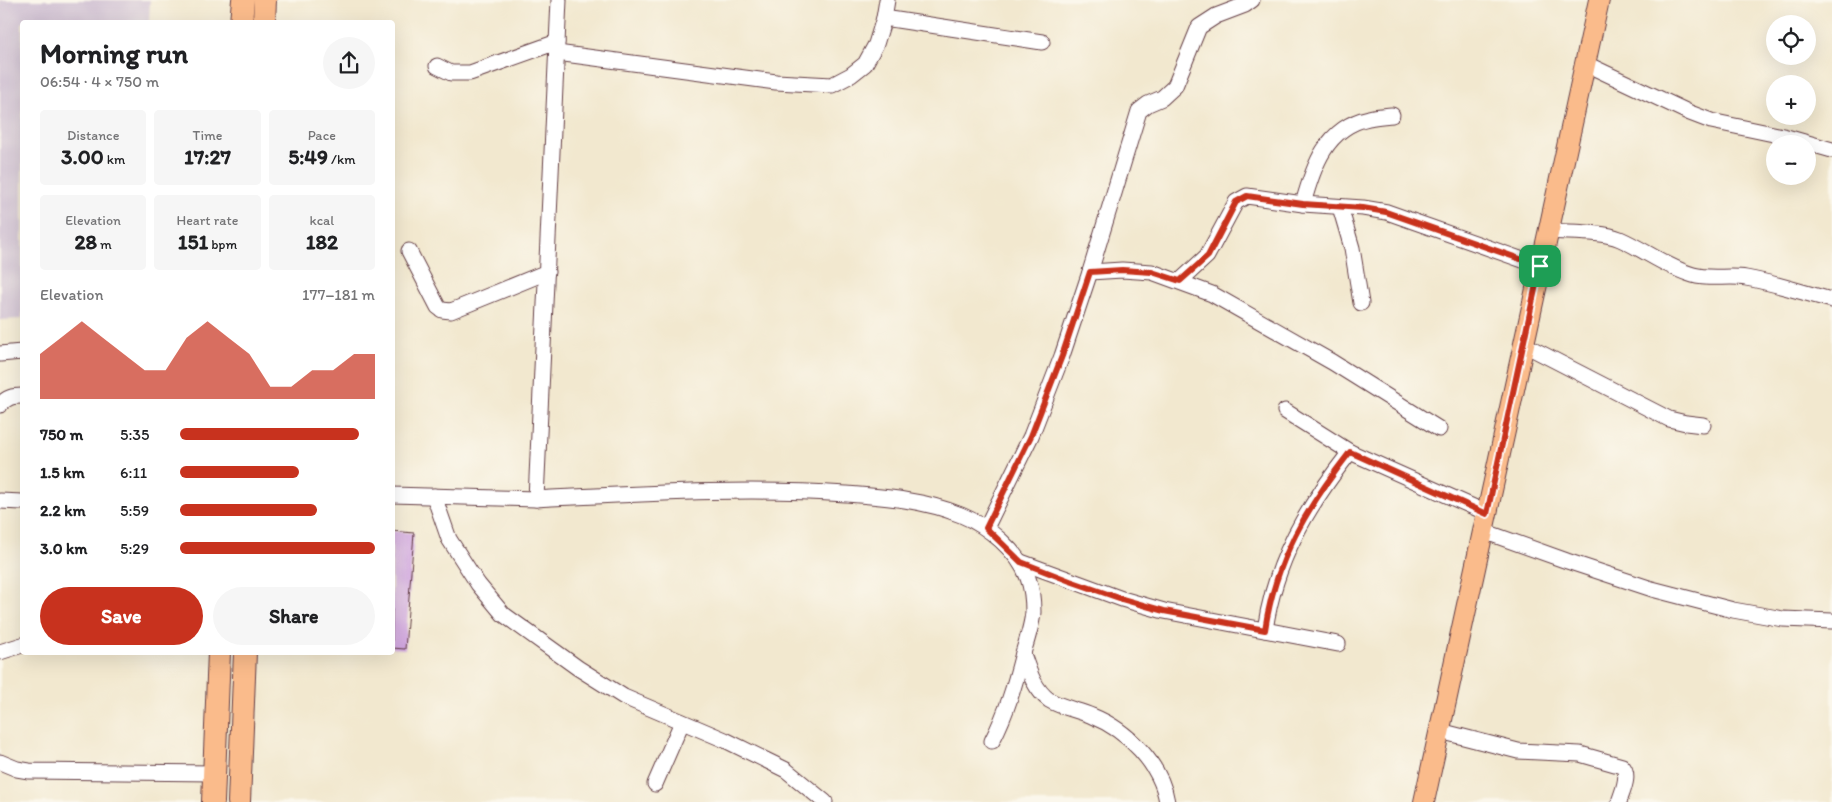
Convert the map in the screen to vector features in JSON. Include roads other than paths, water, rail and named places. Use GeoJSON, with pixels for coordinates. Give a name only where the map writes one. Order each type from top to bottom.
{"type":"FeatureCollection","features":[{"type":"Feature","properties":{"kind":"highway"},"geometry":{"type":"LineString","coordinates":[[241,20],[243,0]]}},
{"type":"Feature","properties":{"kind":"highway"},"geometry":{"type":"LineString","coordinates":[[264,20],[265,0]]}},
{"type":"Feature","properties":{"kind":"highway"},"geometry":{"type":"LineString","coordinates":[[213,802],[219,655]]}},
{"type":"Feature","properties":{"kind":"highway"},"geometry":{"type":"LineString","coordinates":[[239,802],[246,655]]}},
{"type":"Feature","properties":{"kind":"main road"},"geometry":{"type":"LineString","coordinates":[[1424,802],[1599,0]]}},
{"type":"Feature","properties":{"kind":"street"},"geometry":{"type":"LineString","coordinates":[[536,499],[559,0]]}},
{"type":"Feature","properties":{"kind":"street"},"geometry":{"type":"LineString","coordinates":[[437,66],[451,74],[470,73],[557,47],[776,82],[832,85],[851,75],[865,64],[876,44],[887,0]]}},
{"type":"Feature","properties":{"kind":"street"},"geometry":{"type":"LineString","coordinates":[[986,528],[1031,436],[1062,356],[1090,272],[1139,111],[1148,104],[1162,98],[1175,86],[1199,27],[1216,16],[1245,5],[1252,0]]}},
{"type":"Feature","properties":{"kind":"street"},"geometry":{"type":"LineString","coordinates":[[884,18],[1042,42]]}},
{"type":"Feature","properties":{"kind":"street"},"geometry":{"type":"LineString","coordinates":[[1584,63],[1711,121],[1783,136],[1832,150]]}},
{"type":"Feature","properties":{"kind":"street"},"geometry":{"type":"LineString","coordinates":[[1303,204],[1315,165],[1336,134],[1354,122],[1392,115]]}},
{"type":"Feature","properties":{"kind":"street"},"geometry":{"type":"LineString","coordinates":[[1180,281],[1208,256],[1236,202],[1247,196],[1303,204],[1363,208],[1386,212],[1540,266]]}},
{"type":"Feature","properties":{"kind":"street"},"geometry":{"type":"LineString","coordinates":[[1340,207],[1352,248],[1361,303]]}},
{"type":"Feature","properties":{"kind":"street"},"geometry":{"type":"LineString","coordinates":[[1548,231],[1598,235],[1619,239],[1661,263],[1700,277],[1748,278],[1832,300]]}},
{"type":"Feature","properties":{"kind":"street"},"geometry":{"type":"LineString","coordinates":[[409,251],[438,307],[442,310],[451,311],[547,272]]}},
{"type":"Feature","properties":{"kind":"street"},"geometry":{"type":"LineString","coordinates":[[1090,272],[1122,270],[1152,272],[1212,294],[1332,362],[1439,429]]}},
{"type":"Feature","properties":{"kind":"street"},"geometry":{"type":"LineString","coordinates":[[1523,344],[1668,418],[1703,425]]}},
{"type":"Feature","properties":{"kind":"street"},"geometry":{"type":"LineString","coordinates":[[0,354],[20,352]]}},
{"type":"Feature","properties":{"kind":"street"},"geometry":{"type":"LineString","coordinates":[[0,405],[5,399],[12,396],[20,396]]}},
{"type":"Feature","properties":{"kind":"street"},"geometry":{"type":"LineString","coordinates":[[1285,412],[1350,452],[1485,522],[1567,561],[1661,592],[1733,610],[1783,619],[1832,621]]}},
{"type":"Feature","properties":{"kind":"street"},"geometry":{"type":"LineString","coordinates":[[1265,630],[1268,606],[1287,550],[1324,486],[1350,452]]}},
{"type":"Feature","properties":{"kind":"street"},"geometry":{"type":"LineString","coordinates":[[395,495],[536,499],[699,492],[809,492],[897,498],[961,515],[986,528],[1021,562],[1122,599],[1164,611],[1338,644]]}},
{"type":"Feature","properties":{"kind":"street"},"geometry":{"type":"LineString","coordinates":[[434,496],[449,538],[478,584],[503,614],[578,668],[624,697],[725,740],[786,770],[825,802]]}},
{"type":"Feature","properties":{"kind":"street"},"geometry":{"type":"LineString","coordinates":[[0,501],[20,502]]}},
{"type":"Feature","properties":{"kind":"street"},"geometry":{"type":"LineString","coordinates":[[992,741],[1004,717],[1033,613],[1030,586],[1021,562]]}},
{"type":"Feature","properties":{"kind":"street"},"geometry":{"type":"LineString","coordinates":[[0,652],[20,646]]}},
{"type":"Feature","properties":{"kind":"street"},"geometry":{"type":"LineString","coordinates":[[1023,654],[1034,683],[1049,700],[1091,715],[1113,726],[1128,738],[1156,770],[1167,802]]}},
{"type":"Feature","properties":{"kind":"street"},"geometry":{"type":"LineString","coordinates":[[655,784],[682,722]]}},
{"type":"Feature","properties":{"kind":"street"},"geometry":{"type":"LineString","coordinates":[[1440,731],[1518,751],[1580,754],[1622,766],[1625,769],[1626,777],[1618,802]]}},
{"type":"Feature","properties":{"kind":"street"},"geometry":{"type":"LineString","coordinates":[[0,762],[17,770],[29,771],[214,773]]}}]}
